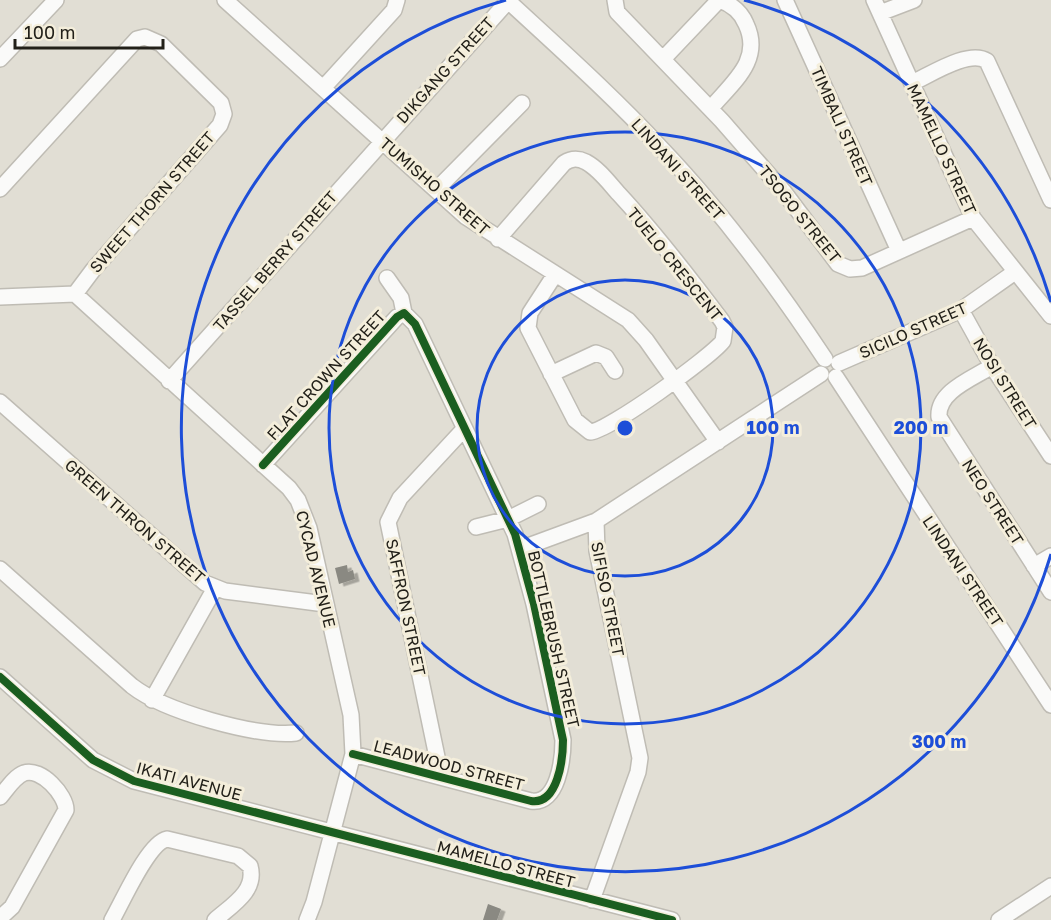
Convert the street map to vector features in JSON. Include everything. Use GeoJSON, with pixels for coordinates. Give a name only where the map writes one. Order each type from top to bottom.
{"type":"FeatureCollection","features":[{"type":"Feature","properties":{"kind":"street"},"geometry":{"type":"LineString","coordinates":[[0,59],[56,0]]}},
{"type":"Feature","properties":{"kind":"street","name":"TUMISHO STREET"},"geometry":{"type":"LineString","coordinates":[[225,0],[466,217],[554,276],[628,320],[646,340],[718,442]]}},
{"type":"Feature","properties":{"kind":"street"},"geometry":{"type":"LineString","coordinates":[[324,87],[394,10],[397,0]]}},
{"type":"Feature","properties":{"kind":"street","name":"DIKGANG STREET"},"geometry":{"type":"LineString","coordinates":[[381,140],[508,0]]}},
{"type":"Feature","properties":{"kind":"street","name":"LINDANI STREET"},"geometry":{"type":"LineString","coordinates":[[508,0],[629,115],[682,172],[757,261],[1051,705]]}},
{"type":"Feature","properties":{"kind":"street","name":"TSOGO STREET"},"geometry":{"type":"LineString","coordinates":[[615,0],[617,12],[711,108],[784,192],[838,264],[850,269],[862,268],[973,218]]}},
{"type":"Feature","properties":{"kind":"street"},"geometry":{"type":"LineString","coordinates":[[663,59],[719,0],[729,4],[744,18],[753,39],[752,51],[744,69],[711,108]]}},
{"type":"Feature","properties":{"kind":"street","name":"TIMBALI STREET"},"geometry":{"type":"LineString","coordinates":[[785,0],[899,251]]}},
{"type":"Feature","properties":{"kind":"street"},"geometry":{"type":"LineString","coordinates":[[877,7],[914,0]]}},
{"type":"Feature","properties":{"kind":"street","name":"MAMELLO STREET"},"geometry":{"type":"LineString","coordinates":[[877,7],[973,218],[1051,316]]}},
{"type":"Feature","properties":{"kind":"street","name":"SWEET THORN STREET"},"geometry":{"type":"LineString","coordinates":[[0,189],[128,46],[137,39],[145,37],[161,44],[224,108],[220,125],[93,270],[75,294]]}},
{"type":"Feature","properties":{"kind":"street"},"geometry":{"type":"LineString","coordinates":[[912,83],[966,58],[981,57],[987,61],[1051,200]]}},
{"type":"Feature","properties":{"kind":"street"},"geometry":{"type":"LineString","coordinates":[[436,190],[522,103]]}},
{"type":"Feature","properties":{"kind":"street","name":"TASSEL BERRY STREET"},"geometry":{"type":"LineString","coordinates":[[169,381],[381,140]]}},
{"type":"Feature","properties":{"kind":"street","name":"TUELO CRESCENT"},"geometry":{"type":"LineString","coordinates":[[498,239],[564,163],[576,158],[595,169],[685,272],[725,327],[726,334],[719,347],[674,381],[607,427],[590,432],[575,420],[531,336],[528,321],[554,276]]}},
{"type":"Feature","properties":{"kind":"street","name":"SICILO STREET"},"geometry":{"type":"LineString","coordinates":[[830,368],[962,310],[1015,272]]}},
{"type":"Feature","properties":{"kind":"street","name":"BOTTLEBRUSH STREET"},"geometry":{"type":"LineString","coordinates":[[387,278],[401,298],[508,519],[520,549],[563,740],[562,759],[553,787],[548,796],[539,801]]}},
{"type":"Feature","properties":{"kind":"street"},"geometry":{"type":"LineString","coordinates":[[0,297],[75,294]]}},
{"type":"Feature","properties":{"kind":"street","name":"CYCAD AVENUE"},"geometry":{"type":"LineString","coordinates":[[75,294],[289,488],[302,508],[351,715],[353,754],[307,920]]}},
{"type":"Feature","properties":{"kind":"street","name":"NOSI STREET"},"geometry":{"type":"LineString","coordinates":[[962,310],[992,366],[1051,456]]}},
{"type":"Feature","properties":{"kind":"street","name":"FLAT CROWN STREET"},"geometry":{"type":"LineString","coordinates":[[263,465],[397,317],[408,316]]}},
{"type":"Feature","properties":{"kind":"street"},"geometry":{"type":"LineString","coordinates":[[550,374],[596,352],[606,357],[615,371]]}},
{"type":"Feature","properties":{"kind":"street","name":"NEO STREET"},"geometry":{"type":"LineString","coordinates":[[992,366],[945,396],[939,405],[939,417],[1051,592]]}},
{"type":"Feature","properties":{"kind":"street","name":"SIFISO STREET"},"geometry":{"type":"LineString","coordinates":[[592,900],[638,772],[639,758],[597,551],[596,521],[830,368]]}},
{"type":"Feature","properties":{"kind":"street","name":"GREEN THRON STREET"},"geometry":{"type":"LineString","coordinates":[[0,402],[195,576],[215,588],[325,604]]}},
{"type":"Feature","properties":{"kind":"street","name":"SAFFRON STREET"},"geometry":{"type":"LineString","coordinates":[[441,776],[388,522],[400,498],[464,429]]}},
{"type":"Feature","properties":{"kind":"street"},"geometry":{"type":"LineString","coordinates":[[476,527],[508,519],[538,504]]}},
{"type":"Feature","properties":{"kind":"street"},"geometry":{"type":"LineString","coordinates":[[520,549],[596,521]]}},
{"type":"Feature","properties":{"kind":"street"},"geometry":{"type":"LineString","coordinates":[[1034,566],[1051,556]]}},
{"type":"Feature","properties":{"kind":"street"},"geometry":{"type":"LineString","coordinates":[[0,569],[132,686],[152,700],[172,708],[257,730],[296,733]]}},
{"type":"Feature","properties":{"kind":"street"},"geometry":{"type":"LineString","coordinates":[[152,700],[215,588]]}},
{"type":"Feature","properties":{"kind":"street","name":"IKATI AVENUE"},"geometry":{"type":"LineString","coordinates":[[0,677],[93,759],[123,777],[333,832]]}},
{"type":"Feature","properties":{"kind":"street","name":"LEADWOOD STREET"},"geometry":{"type":"LineString","coordinates":[[353,754],[539,801]]}},
{"type":"Feature","properties":{"kind":"street"},"geometry":{"type":"LineString","coordinates":[[0,797],[22,774],[32,772],[44,778],[60,793],[66,805],[60,824],[17,898],[8,912],[0,918]]}},
{"type":"Feature","properties":{"kind":"street","name":"MAMELLO STREET"},"geometry":{"type":"LineString","coordinates":[[333,832],[672,920]]}},
{"type":"Feature","properties":{"kind":"street"},"geometry":{"type":"LineString","coordinates":[[112,920],[152,850],[161,840],[167,839],[238,856],[250,866],[252,881],[248,888],[215,920]]}},
{"type":"Feature","properties":{"kind":"street"},"geometry":{"type":"LineString","coordinates":[[999,920],[1051,886]]}},
{"type":"Feature","properties":{"kind":"building"},"geometry":{"type":"Polygon","coordinates":[[[347,565],[348,572],[353,570],[355,579],[339,584],[335,568],[347,565]]]}},
{"type":"Feature","properties":{"kind":"building"},"geometry":{"type":"Polygon","coordinates":[[[488,904],[501,909],[497,920],[483,920],[488,904]]]}},
{"type":"Feature","properties":{"kind":"cycle path"},"geometry":{"type":"LineString","coordinates":[[263,465],[397,317],[404,313],[415,324],[515,534],[534,604],[563,740],[560,769],[553,788],[547,796],[531,801],[353,754]]}},
{"type":"Feature","properties":{"kind":"cycle path"},"geometry":{"type":"LineString","coordinates":[[0,677],[93,760],[134,781],[672,920]]}}]}
